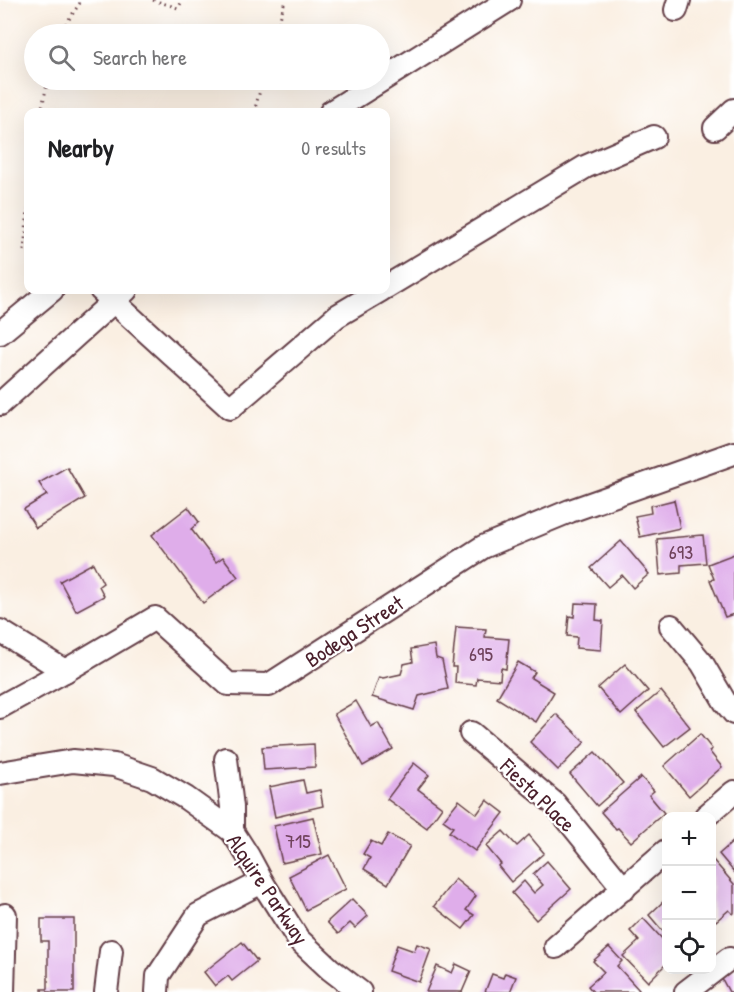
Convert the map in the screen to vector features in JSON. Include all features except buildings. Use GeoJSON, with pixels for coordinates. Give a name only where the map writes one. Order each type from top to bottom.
{"type":"FeatureCollection","features":[{"type":"Feature","properties":{"kind":"street"},"geometry":{"type":"LineString","coordinates":[[390,75],[509,0]]}},
{"type":"Feature","properties":{"kind":"street"},"geometry":{"type":"LineString","coordinates":[[337,108],[366,90]]}},
{"type":"Feature","properties":{"kind":"street"},"geometry":{"type":"LineString","coordinates":[[715,128],[734,110]]}},
{"type":"Feature","properties":{"kind":"street"},"geometry":{"type":"LineString","coordinates":[[390,285],[585,167],[654,137]]}},
{"type":"Feature","properties":{"kind":"street"},"geometry":{"type":"LineString","coordinates":[[0,333],[47,294]]}},
{"type":"Feature","properties":{"kind":"street"},"geometry":{"type":"LineString","coordinates":[[0,404],[114,294],[230,408],[337,316],[374,294]]}},
{"type":"Feature","properties":{"kind":"street","name":"Bodega Street"},"geometry":{"type":"LineString","coordinates":[[65,671],[154,618],[228,684],[269,685],[483,547],[570,512],[734,453]]}},
{"type":"Feature","properties":{"kind":"street"},"geometry":{"type":"LineString","coordinates":[[671,626],[702,663],[734,713]]}},
{"type":"Feature","properties":{"kind":"street"},"geometry":{"type":"LineString","coordinates":[[0,631],[65,671],[0,707]]}},
{"type":"Feature","properties":{"kind":"street","name":"Fiesta Place"},"geometry":{"type":"LineString","coordinates":[[471,733],[555,804],[624,889]]}},
{"type":"Feature","properties":{"kind":"street"},"geometry":{"type":"LineString","coordinates":[[226,759],[232,807],[232,831]]}},
{"type":"Feature","properties":{"kind":"street","name":"Alquire Parkway"},"geometry":{"type":"LineString","coordinates":[[0,773],[73,761],[114,765],[152,778],[186,798],[232,831],[298,939],[330,969],[360,992]]}},
{"type":"Feature","properties":{"kind":"street"},"geometry":{"type":"LineString","coordinates":[[711,812],[734,792]]}},
{"type":"Feature","properties":{"kind":"street"},"geometry":{"type":"LineString","coordinates":[[556,947],[662,855]]}},
{"type":"Feature","properties":{"kind":"street"},"geometry":{"type":"LineString","coordinates":[[157,992],[158,976],[198,915],[262,882]]}},
{"type":"Feature","properties":{"kind":"street"},"geometry":{"type":"LineString","coordinates":[[3,992],[5,915]]}},
{"type":"Feature","properties":{"kind":"street"},"geometry":{"type":"LineString","coordinates":[[106,992],[111,951]]}},
{"type":"Feature","properties":{"kind":"street"},"geometry":{"type":"LineString","coordinates":[[686,992],[729,959]]}},
{"type":"Feature","properties":{"kind":"path"},"geometry":{"type":"LineString","coordinates":[[66,24],[82,0]]}},
{"type":"Feature","properties":{"kind":"path"},"geometry":{"type":"LineString","coordinates":[[153,0],[178,8],[183,0]]}},
{"type":"Feature","properties":{"kind":"path"},"geometry":{"type":"LineString","coordinates":[[279,24],[285,0]]}},
{"type":"Feature","properties":{"kind":"path"},"geometry":{"type":"LineString","coordinates":[[41,108],[46,90]]}},
{"type":"Feature","properties":{"kind":"path"},"geometry":{"type":"LineString","coordinates":[[255,108],[260,90]]}}]}
